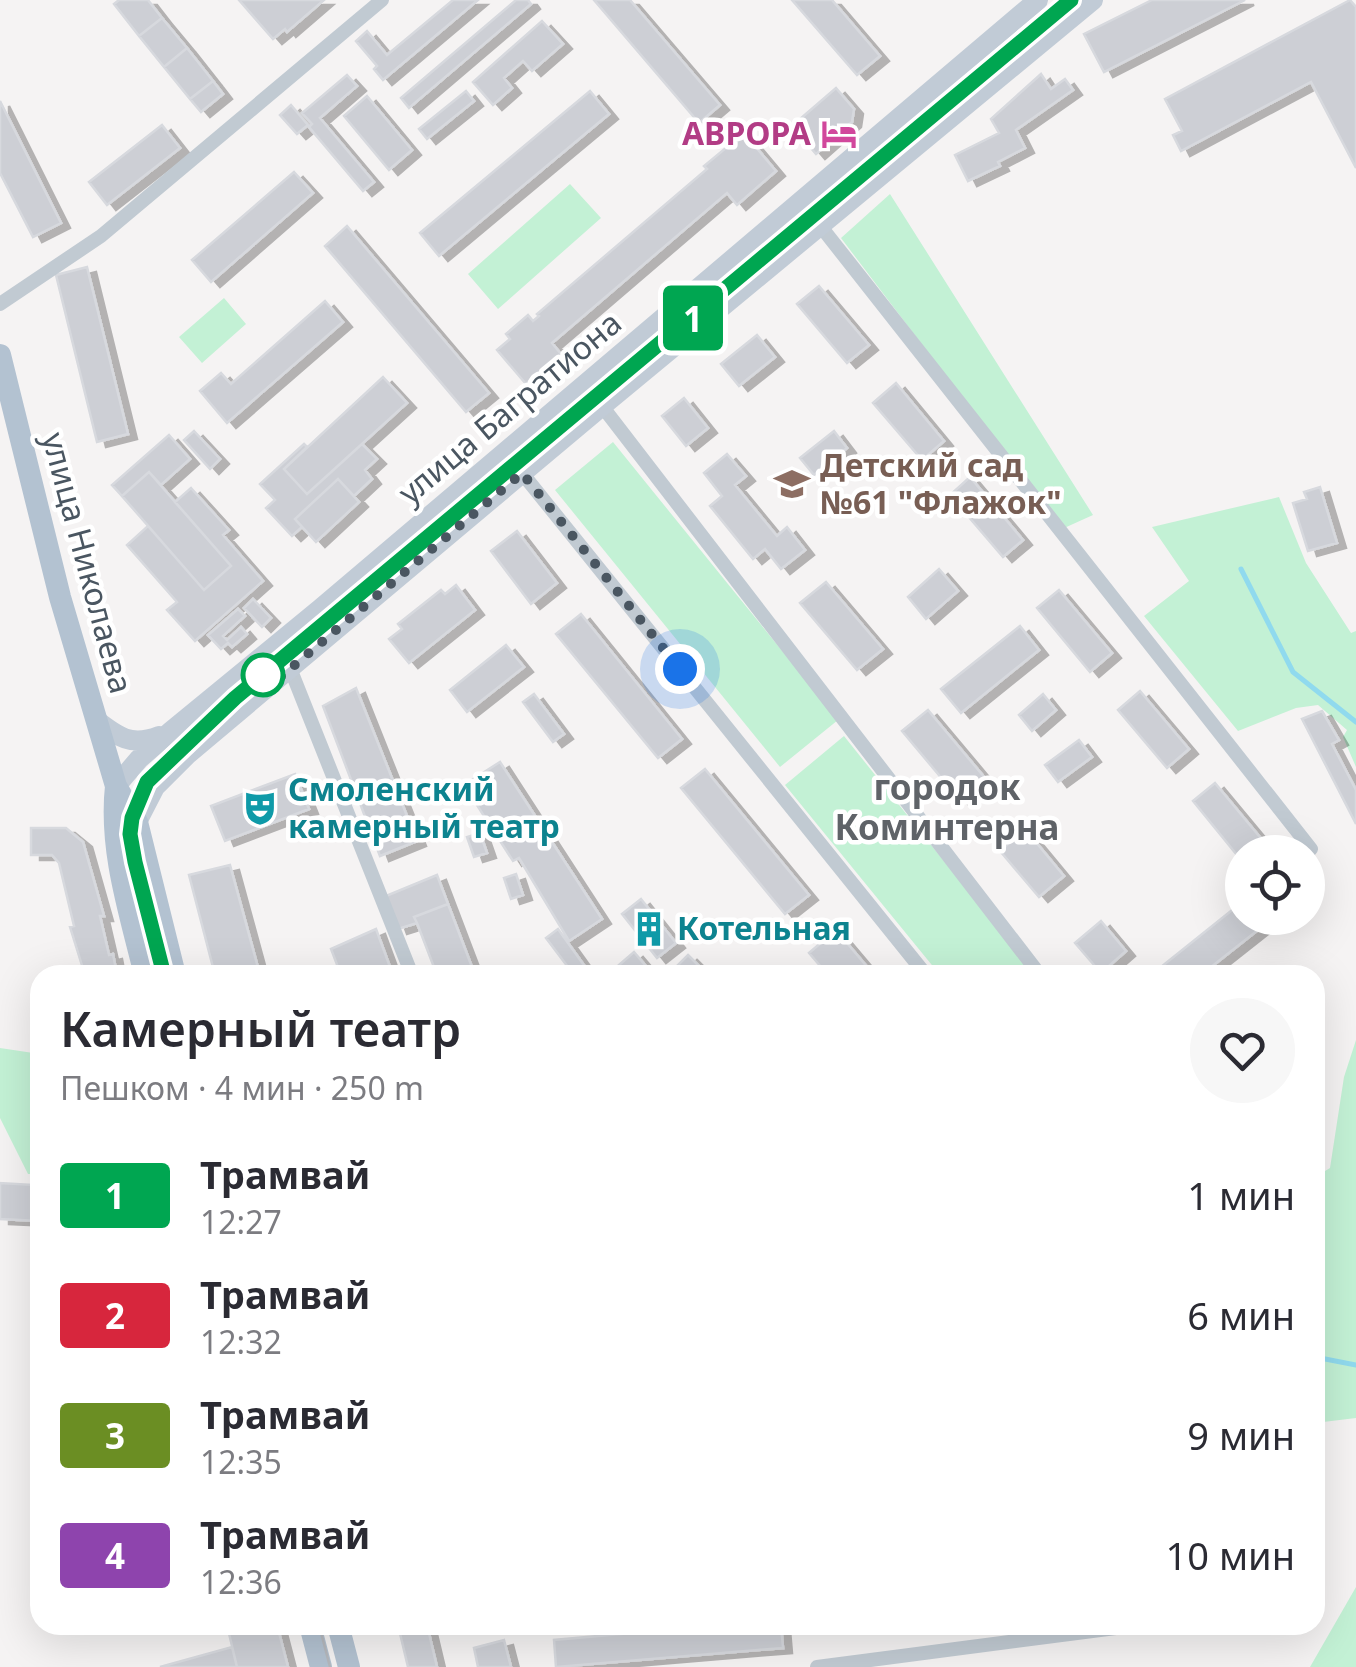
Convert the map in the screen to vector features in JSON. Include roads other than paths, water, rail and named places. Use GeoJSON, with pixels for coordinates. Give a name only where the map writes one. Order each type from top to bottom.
{"type":"FeatureCollection","features":[{"type":"Feature","properties":{"kind":"main road","name":"улица Багратиона"},"geometry":{"type":"LineString","coordinates":[[123,778],[170,732],[1038,0]]}},
{"type":"Feature","properties":{"kind":"main road","name":"улица Багратиона"},"geometry":{"type":"LineString","coordinates":[[137,822],[155,787],[188,754],[1094,0]]}},
{"type":"Feature","properties":{"kind":"main road","name":"улица Николаева"},"geometry":{"type":"LineString","coordinates":[[0,355],[60,597],[96,720],[123,778],[137,822],[173,965]]}},
{"type":"Feature","properties":{"kind":"main road"},"geometry":{"type":"LineString","coordinates":[[96,720],[116,736],[135,743],[170,732]]}},
{"type":"Feature","properties":{"kind":"main road"},"geometry":{"type":"LineString","coordinates":[[123,778],[155,787]]}},
{"type":"Feature","properties":{"kind":"main road","name":"улица Николаева"},"geometry":{"type":"LineString","coordinates":[[123,778],[114,833],[143,965]]}},
{"type":"Feature","properties":{"kind":"main road"},"geometry":{"type":"LineString","coordinates":[[313,1635],[321,1667]]}},
{"type":"Feature","properties":{"kind":"main road"},"geometry":{"type":"LineString","coordinates":[[341,1635],[349,1667]]}},
{"type":"Feature","properties":{"kind":"street"},"geometry":{"type":"LineString","coordinates":[[0,304],[101,236],[382,0]]}},
{"type":"Feature","properties":{"kind":"street"},"geometry":{"type":"LineString","coordinates":[[800,200],[1301,835]]}},
{"type":"Feature","properties":{"kind":"street"},"geometry":{"type":"LineString","coordinates":[[602,406],[1032,965]]}},
{"type":"Feature","properties":{"kind":"street"},"geometry":{"type":"LineString","coordinates":[[522,473],[918,965]]}},
{"type":"Feature","properties":{"kind":"street"},"geometry":{"type":"LineString","coordinates":[[290,668],[408,965]]}},
{"type":"Feature","properties":{"kind":"street"},"geometry":{"type":"LineString","coordinates":[[817,1667],[1063,1635]]}},
{"type":"Feature","properties":{"kind":"waterway"},"geometry":{"type":"LineString","coordinates":[[1241,569],[1293,672],[1356,722]]}},
{"type":"Feature","properties":{"kind":"waterway"},"geometry":{"type":"LineString","coordinates":[[1325,1359],[1356,1365]]}},
{"type":"Feature","properties":{"kind":"tram line"},"geometry":{"type":"LineString","coordinates":[[161,965],[129,834],[140,793],[162,765],[235,698],[1071,0]]}},
{"type":"Feature","properties":{"kind":"tram line","name":"1"},"geometry":{"type":"LineString","coordinates":[[161,965],[130,834],[140,794],[162,765],[235,698],[1071,0]]}},
{"type":"Feature","properties":{"kind":"tram line"},"geometry":{"type":"LineString","coordinates":[[322,1635],[330,1667]]}},
{"type":"Feature","properties":{"kind":"place","name":"ABPOPA"},"geometry":{"type":"Point","coordinates":[839,134]}},
{"type":"Feature","properties":{"kind":"place","name":"Детский сад №61 \"Флажок\""},"geometry":{"type":"Point","coordinates":[792,484]}},
{"type":"Feature","properties":{"kind":"place","name":"Смоленский камерный театр"},"geometry":{"type":"Point","coordinates":[260,808]}},
{"type":"Feature","properties":{"kind":"place","name":"Котельная"},"geometry":{"type":"Point","coordinates":[649,929]}},
{"type":"Feature","properties":{"kind":"district","name":"городок Коминтерна"},"geometry":{"type":"Point","coordinates":[947,808]}}]}
